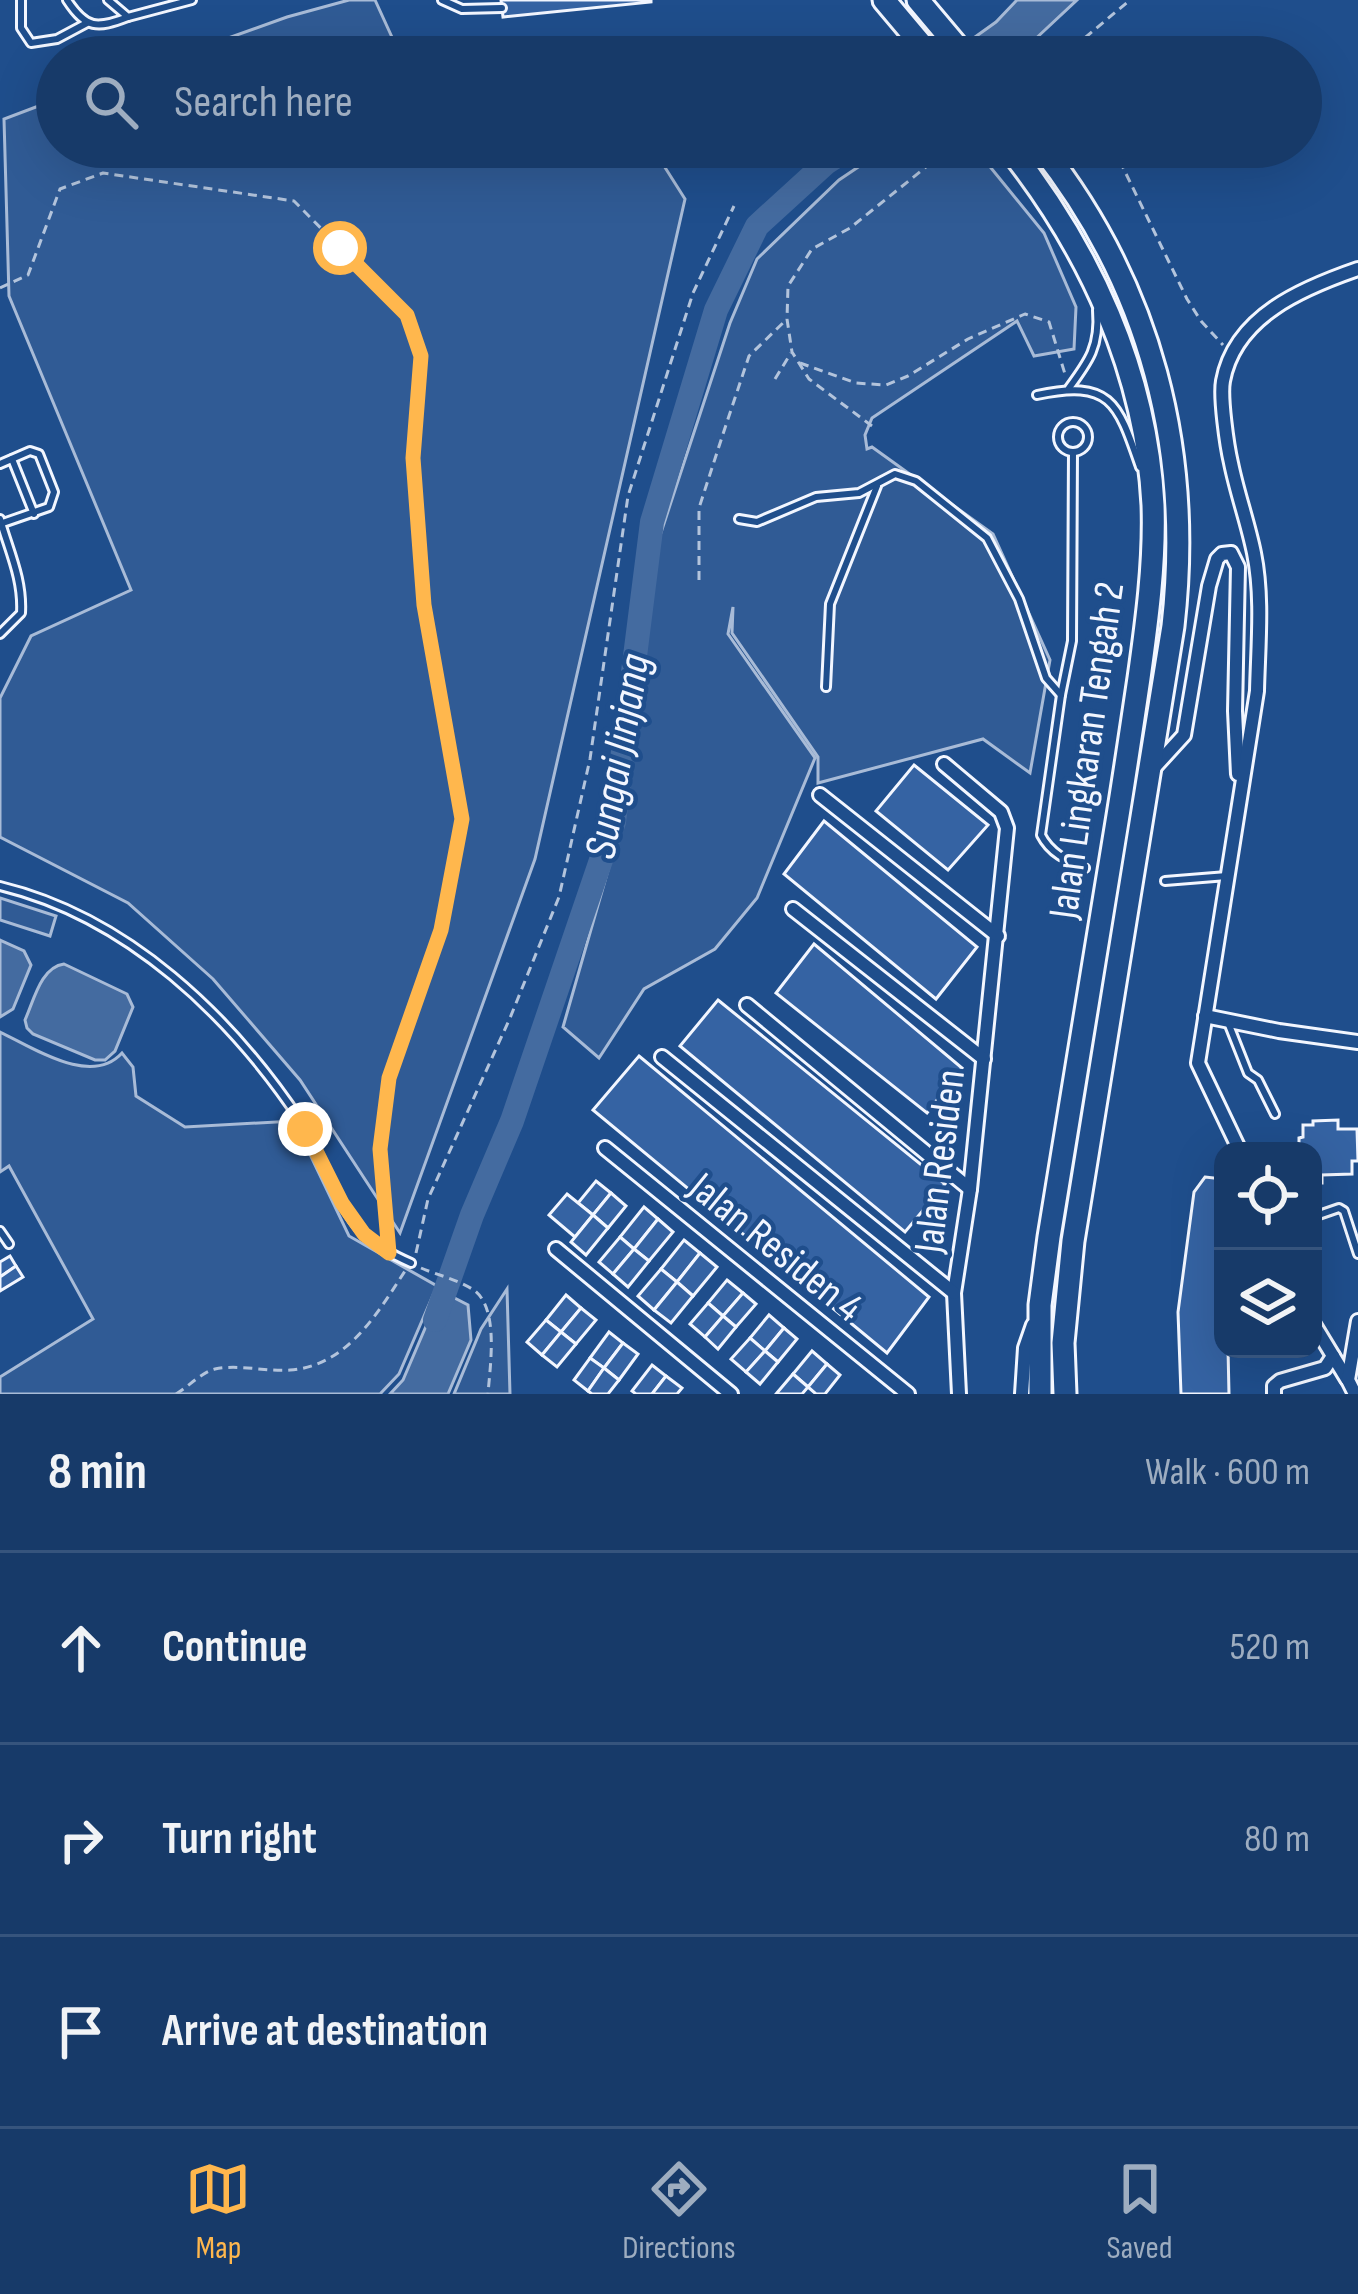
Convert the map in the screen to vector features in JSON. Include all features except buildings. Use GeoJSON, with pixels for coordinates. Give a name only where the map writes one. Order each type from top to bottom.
{"type":"FeatureCollection","features":[{"type":"Feature","properties":{"kind":"highway"},"geometry":{"type":"LineString","coordinates":[[884,0],[914,36]]}},
{"type":"Feature","properties":{"kind":"highway"},"geometry":{"type":"LineString","coordinates":[[918,0],[948,36]]}},
{"type":"Feature","properties":{"kind":"highway","name":"Jalan Lingkaran Tengah 2"},"geometry":{"type":"LineString","coordinates":[[1024,168],[1065,224],[1129,367],[1153,504],[1147,623],[1040,1305],[1040,1394]]}},
{"type":"Feature","properties":{"kind":"highway","name":"Jalan Lingkaran Tengah 2"},"geometry":{"type":"LineString","coordinates":[[1055,168],[1124,285],[1152,362],[1173,452],[1180,544],[1150,773],[1073,1241],[1063,1343],[1065,1394]]}},
{"type":"Feature","properties":{"kind":"street"},"geometry":{"type":"LineString","coordinates":[[1235,1142],[1200,1072],[1198,1056],[1257,691],[1255,557],[1230,459],[1222,383],[1232,355],[1255,322],[1325,280],[1358,269]]}},
{"type":"Feature","properties":{"kind":"street"},"geometry":{"type":"LineString","coordinates":[[1150,773],[1184,735],[1209,586],[1217,559],[1231,553],[1238,567],[1235,711],[1239,800]]}},
{"type":"Feature","properties":{"kind":"street","name":"Jalan Residen"},"geometry":{"type":"LineString","coordinates":[[944,764],[1005,818],[1007,828],[955,1293],[958,1394]]}},
{"type":"Feature","properties":{"kind":"street"},"geometry":{"type":"LineString","coordinates":[[820,795],[998,936]]}},
{"type":"Feature","properties":{"kind":"street"},"geometry":{"type":"LineString","coordinates":[[793,909],[984,1059]]}},
{"type":"Feature","properties":{"kind":"street"},"geometry":{"type":"LineString","coordinates":[[746,1005],[970,1190]]}},
{"type":"Feature","properties":{"kind":"street"},"geometry":{"type":"LineString","coordinates":[[1205,1016],[1358,1042]]}},
{"type":"Feature","properties":{"kind":"street"},"geometry":{"type":"LineString","coordinates":[[662,1058],[955,1293]]}},
{"type":"Feature","properties":{"kind":"street","name":"Jalan Residen 4"},"geometry":{"type":"LineString","coordinates":[[605,1148],[908,1394]]}},
{"type":"Feature","properties":{"kind":"street"},"geometry":{"type":"LineString","coordinates":[[556,1249],[731,1394]]}},
{"type":"Feature","properties":{"kind":"street"},"geometry":{"type":"LineString","coordinates":[[1022,1394],[1025,1348],[1040,1305]]}},
{"type":"Feature","properties":{"kind":"street"},"geometry":{"type":"LineString","coordinates":[[1351,1387],[1358,1321]]}},
{"type":"Feature","properties":{"kind":"street"},"geometry":{"type":"LineString","coordinates":[[1322,1337],[1351,1387]]}},
{"type":"Feature","properties":{"kind":"street"},"geometry":{"type":"LineString","coordinates":[[1274,1394],[1280,1381],[1324,1368],[1333,1355]]}},
{"type":"Feature","properties":{"kind":"lane"},"geometry":{"type":"LineString","coordinates":[[21,0],[21,28],[31,43],[36,42]]}},
{"type":"Feature","properties":{"kind":"lane"},"geometry":{"type":"LineString","coordinates":[[67,0],[87,23],[97,27],[192,0]]}},
{"type":"Feature","properties":{"kind":"lane"},"geometry":{"type":"LineString","coordinates":[[108,0],[128,17]]}},
{"type":"Feature","properties":{"kind":"lane"},"geometry":{"type":"LineString","coordinates":[[442,0],[462,9],[502,8]]}},
{"type":"Feature","properties":{"kind":"lane"},"geometry":{"type":"LineString","coordinates":[[63,36],[87,23]]}},
{"type":"Feature","properties":{"kind":"lane"},"geometry":{"type":"LineString","coordinates":[[1069,388],[1095,347],[1098,326],[1092,279]]}},
{"type":"Feature","properties":{"kind":"lane"},"geometry":{"type":"LineString","coordinates":[[1036,395],[1069,388],[1103,395],[1123,417],[1153,504]]}},
{"type":"Feature","properties":{"kind":"lane"},"geometry":{"type":"LineString","coordinates":[[1071,422],[1081,424],[1088,436],[1082,449],[1073,452],[1063,449],[1058,440],[1059,430],[1071,422]]}},
{"type":"Feature","properties":{"kind":"lane"},"geometry":{"type":"LineString","coordinates":[[0,464],[30,451],[39,454],[54,491],[49,507],[0,522],[13,553],[22,596],[21,613],[0,634]]}},
{"type":"Feature","properties":{"kind":"lane"},"geometry":{"type":"LineString","coordinates":[[1073,452],[1072,641],[1041,835],[1061,857],[1085,868]]}},
{"type":"Feature","properties":{"kind":"lane"},"geometry":{"type":"LineString","coordinates":[[12,459],[34,514]]}},
{"type":"Feature","properties":{"kind":"lane"},"geometry":{"type":"LineString","coordinates":[[740,519],[757,522],[816,497],[859,493],[896,474],[916,481],[987,538],[1019,598],[1046,678],[1060,695]]}},
{"type":"Feature","properties":{"kind":"lane"},"geometry":{"type":"LineString","coordinates":[[826,687],[830,604],[879,483]]}},
{"type":"Feature","properties":{"kind":"lane"},"geometry":{"type":"LineString","coordinates":[[1165,880],[1229,876]]}},
{"type":"Feature","properties":{"kind":"lane"},"geometry":{"type":"LineString","coordinates":[[0,886],[40,896],[108,928],[209,1009],[261,1068],[305,1129],[342,1203],[364,1234],[411,1263]]}},
{"type":"Feature","properties":{"kind":"lane"},"geometry":{"type":"LineString","coordinates":[[1228,1022],[1248,1073],[1258,1080],[1275,1114]]}},
{"type":"Feature","properties":{"kind":"lane"},"geometry":{"type":"LineString","coordinates":[[1322,1214],[1339,1208],[1344,1211],[1358,1254]]}},
{"type":"Feature","properties":{"kind":"lane"},"geometry":{"type":"LineString","coordinates":[[0,1231],[9,1244]]}},
{"type":"Feature","properties":{"kind":"path"},"geometry":{"type":"LineString","coordinates":[[1087,36],[1130,0]]}},
{"type":"Feature","properties":{"kind":"path"},"geometry":{"type":"LineString","coordinates":[[872,426],[809,380],[792,352],[788,286],[812,249],[850,228],[925,168]]}},
{"type":"Feature","properties":{"kind":"path"},"geometry":{"type":"LineString","coordinates":[[1124,168],[1187,299],[1232,355]]}},
{"type":"Feature","properties":{"kind":"path"},"geometry":{"type":"LineString","coordinates":[[0,288],[28,275],[61,189],[103,173],[294,201],[407,315],[421,356],[413,458],[424,605],[462,819],[441,930],[389,1078],[380,1149],[389,1253]]}},
{"type":"Feature","properties":{"kind":"path"},"geometry":{"type":"LineString","coordinates":[[176,1394],[212,1369],[292,1370],[319,1365],[346,1348],[374,1320],[411,1263],[428,1199],[559,898],[590,758],[628,496],[692,293],[734,206]]}},
{"type":"Feature","properties":{"kind":"path"},"geometry":{"type":"LineString","coordinates":[[799,362],[856,383],[886,385],[968,339],[1025,314],[1049,322],[1069,388]]}},
{"type":"Feature","properties":{"kind":"path"},"geometry":{"type":"LineString","coordinates":[[699,580],[699,508],[736,394],[749,356],[787,319]]}},
{"type":"Feature","properties":{"kind":"path"},"geometry":{"type":"LineString","coordinates":[[775,379],[792,352]]}},
{"type":"Feature","properties":{"kind":"path"},"geometry":{"type":"LineString","coordinates":[[411,1263],[475,1292],[488,1309],[488,1394]]}},
{"type":"Feature","properties":{"kind":"shaded area"},"geometry":{"type":"Polygon","coordinates":[[[349,0],[375,0],[391,36],[234,36],[349,0]]]}},
{"type":"Feature","properties":{"kind":"shaded area"},"geometry":{"type":"Polygon","coordinates":[[[1017,0],[1077,0],[1038,36],[976,36],[1017,0]]]}},
{"type":"Feature","properties":{"kind":"shaded area"},"geometry":{"type":"Polygon","coordinates":[[[36,107],[36,168],[665,168],[685,199],[535,859],[400,1233],[300,1080],[213,979],[128,903],[0,837],[0,698],[31,636],[131,590],[9,296],[4,119],[36,107]]]}},
{"type":"Feature","properties":{"kind":"shaded area"},"geometry":{"type":"Polygon","coordinates":[[[857,168],[991,168],[1044,233],[1076,307],[1074,349],[1034,356],[1017,321],[872,418],[865,435],[867,449],[872,447],[993,534],[1050,660],[1030,773],[983,739],[818,783],[818,757],[732,633],[733,607],[728,634],[815,758],[757,898],[715,949],[644,989],[599,1058],[563,1027],[617,839],[644,646],[650,566],[730,323],[757,259],[857,168]]]}},
{"type":"Feature","properties":{"kind":"shaded area"},"geometry":{"type":"Polygon","coordinates":[[[0,898],[56,916],[50,936],[0,920],[0,898]]]}},
{"type":"Feature","properties":{"kind":"shaded area"},"geometry":{"type":"Polygon","coordinates":[[[0,940],[24,951],[31,965],[13,1009],[0,1017],[0,940]]]}},
{"type":"Feature","properties":{"kind":"shaded area"},"geometry":{"type":"Polygon","coordinates":[[[64,964],[127,994],[133,1007],[115,1051],[105,1060],[95,1060],[27,1028],[25,1020],[39,986],[49,971],[64,964]]]}},
{"type":"Feature","properties":{"kind":"shaded area"},"geometry":{"type":"Polygon","coordinates":[[[0,1032],[79,1066],[109,1063],[122,1053],[133,1067],[136,1096],[185,1127],[294,1121],[349,1236],[437,1286],[399,1374],[380,1394],[0,1394],[0,1377],[93,1319],[9,1166],[0,1172],[0,1032]]]}},
{"type":"Feature","properties":{"kind":"shaded area"},"geometry":{"type":"Polygon","coordinates":[[[507,1289],[510,1394],[454,1394],[481,1329],[507,1289]]]}},
{"type":"Feature","properties":{"kind":"shaded area"},"geometry":{"type":"Polygon","coordinates":[[[441,1291],[468,1305],[471,1340],[448,1394],[390,1394],[403,1380],[441,1291]]]}},
{"type":"Feature","properties":{"kind":"waterway","name":"Sungai Jinjang"},"geometry":{"type":"LineString","coordinates":[[435,1320],[512,1121],[614,822],[652,522],[716,310],[757,226],[821,168]]}},
{"type":"Feature","properties":{"kind":"route"},"geometry":{"type":"LineString","coordinates":[[305,1129],[342,1203],[364,1234],[389,1253],[380,1149],[389,1078],[441,930],[462,819],[424,605],[413,458],[421,356],[407,315],[340,248]]}}]}
